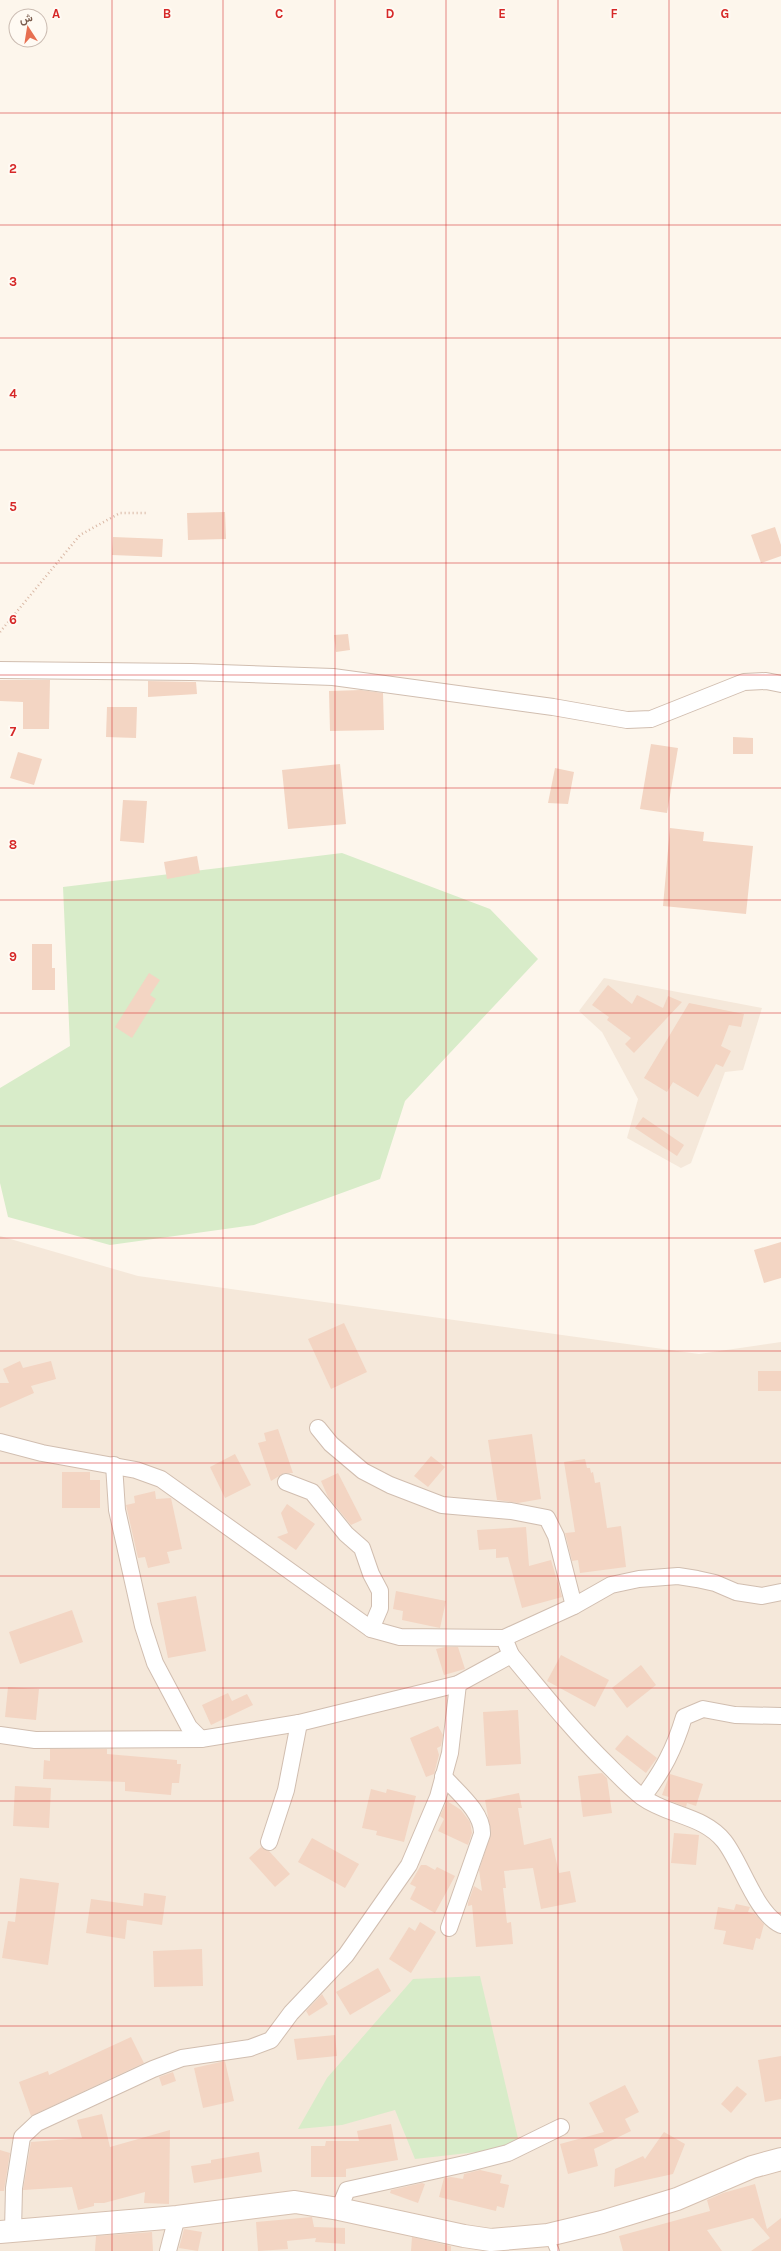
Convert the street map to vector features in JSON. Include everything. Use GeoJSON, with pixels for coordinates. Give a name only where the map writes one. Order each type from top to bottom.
{"type":"FeatureCollection","features":[{"type":"Feature","properties":{"kind":"main road"},"geometry":{"type":"LineString","coordinates":[[7,2232],[177,2217],[295,2202],[339,2209],[464,2236],[491,2240],[552,2243],[602,2222],[678,2199],[752,2167],[781,2159]]}},
{"type":"Feature","properties":{"kind":"street"},"geometry":{"type":"LineString","coordinates":[[0,670],[191,672],[333,677],[553,707],[627,720],[651,719],[744,682],[766,681],[781,684]]}},
{"type":"Feature","properties":{"kind":"street"},"geometry":{"type":"LineString","coordinates":[[318,1428],[331,1444],[363,1471],[390,1486],[442,1505],[511,1512],[547,1518],[556,1536],[574,1606]]}},
{"type":"Feature","properties":{"kind":"street"},"geometry":{"type":"LineString","coordinates":[[0,1442],[42,1453],[136,1470],[161,1479],[371,1629],[400,1637],[504,1638],[574,1606],[611,1585],[639,1579],[678,1576],[697,1578],[715,1583],[736,1592],[762,1596],[781,1592]]}},
{"type":"Feature","properties":{"kind":"street"},"geometry":{"type":"LineString","coordinates":[[114,1465],[117,1510],[143,1626],[155,1663],[189,1727],[201,1739]]}},
{"type":"Feature","properties":{"kind":"street"},"geometry":{"type":"LineString","coordinates":[[286,1482],[312,1492],[346,1534],[362,1548],[370,1574],[380,1591],[380,1608],[371,1629]]}},
{"type":"Feature","properties":{"kind":"street"},"geometry":{"type":"LineString","coordinates":[[504,1638],[511,1654],[582,1740],[643,1797],[676,1814],[710,1826],[725,1842],[756,1898],[773,1920],[781,1925]]}},
{"type":"Feature","properties":{"kind":"street"},"geometry":{"type":"LineString","coordinates":[[0,1735],[35,1740],[201,1739],[299,1723],[458,1684],[511,1654]]}},
{"type":"Feature","properties":{"kind":"street"},"geometry":{"type":"LineString","coordinates":[[7,2232],[22,2138],[37,2123],[153,2069],[182,2058],[250,2048],[271,2040],[291,2012],[346,1955],[387,1899],[411,1859],[438,1798],[450,1753],[458,1684]]}},
{"type":"Feature","properties":{"kind":"street"},"geometry":{"type":"LineString","coordinates":[[643,1797],[664,1768],[678,1738],[684,1717],[703,1708],[735,1715],[781,1716]]}},
{"type":"Feature","properties":{"kind":"street"},"geometry":{"type":"LineString","coordinates":[[269,1842],[286,1790],[299,1723]]}},
{"type":"Feature","properties":{"kind":"street"},"geometry":{"type":"LineString","coordinates":[[443,1776],[477,1814],[482,1825],[482,1834],[449,1928]]}},
{"type":"Feature","properties":{"kind":"street"},"geometry":{"type":"LineString","coordinates":[[339,2209],[347,2190],[455,2167],[508,2153],[561,2127]]}},
{"type":"Feature","properties":{"kind":"street"},"geometry":{"type":"LineString","coordinates":[[168,2251],[177,2217]]}},
{"type":"Feature","properties":{"kind":"path"},"geometry":{"type":"LineString","coordinates":[[0,632],[80,535],[120,513],[147,513]]}},
{"type":"Feature","properties":{"kind":"shaded area"},"geometry":{"type":"Polygon","coordinates":[[[604,978],[762,1008],[743,1070],[725,1072],[691,1163],[681,1168],[627,1138],[638,1099],[602,1032],[579,1011],[604,978]]]}},
{"type":"Feature","properties":{"kind":"shaded area"},"geometry":{"type":"Polygon","coordinates":[[[0,1236],[138,1276],[699,1354],[781,1342],[781,2251],[0,2251],[0,1236]]]}},
{"type":"Feature","properties":{"kind":"green space"},"geometry":{"type":"Polygon","coordinates":[[[342,853],[490,909],[538,959],[405,1101],[380,1179],[254,1225],[110,1245],[8,1217],[0,1183],[0,1088],[70,1046],[63,887],[342,853]]]}},
{"type":"Feature","properties":{"kind":"green space"},"geometry":{"type":"Polygon","coordinates":[[[480,1976],[520,2147],[415,2159],[395,2110],[342,2125],[298,2129],[327,2078],[413,1979],[480,1976]]]}},
{"type":"Feature","properties":{"kind":"building"},"geometry":{"type":"Polygon","coordinates":[[[225,512],[226,539],[188,540],[187,513],[225,512]]]}},
{"type":"Feature","properties":{"kind":"building"},"geometry":{"type":"Polygon","coordinates":[[[775,527],[781,545],[781,556],[761,563],[751,535],[775,527]]]}},
{"type":"Feature","properties":{"kind":"building"},"geometry":{"type":"Polygon","coordinates":[[[113,537],[163,539],[162,557],[112,555],[113,537]]]}},
{"type":"Feature","properties":{"kind":"building"},"geometry":{"type":"Polygon","coordinates":[[[348,634],[350,650],[336,652],[334,635],[348,634]]]}},
{"type":"Feature","properties":{"kind":"building"},"geometry":{"type":"Polygon","coordinates":[[[0,680],[50,680],[49,729],[23,729],[23,702],[0,701],[0,680]]]}},
{"type":"Feature","properties":{"kind":"building"},"geometry":{"type":"Polygon","coordinates":[[[148,681],[196,682],[197,694],[148,697],[148,681]]]}},
{"type":"Feature","properties":{"kind":"building"},"geometry":{"type":"Polygon","coordinates":[[[361,690],[383,693],[384,730],[330,731],[329,691],[361,690]]]}},
{"type":"Feature","properties":{"kind":"building"},"geometry":{"type":"Polygon","coordinates":[[[107,707],[137,707],[136,738],[106,737],[107,707]]]}},
{"type":"Feature","properties":{"kind":"building"},"geometry":{"type":"Polygon","coordinates":[[[733,737],[753,738],[753,754],[733,754],[733,737]]]}},
{"type":"Feature","properties":{"kind":"building"},"geometry":{"type":"Polygon","coordinates":[[[651,744],[678,748],[667,813],[640,809],[651,744]]]}},
{"type":"Feature","properties":{"kind":"building"},"geometry":{"type":"Polygon","coordinates":[[[18,752],[42,759],[34,785],[10,778],[18,752]]]}},
{"type":"Feature","properties":{"kind":"building"},"geometry":{"type":"Polygon","coordinates":[[[340,764],[346,824],[288,829],[282,770],[340,764]]]}},
{"type":"Feature","properties":{"kind":"building"},"geometry":{"type":"Polygon","coordinates":[[[555,768],[574,772],[568,804],[548,803],[555,768]]]}},
{"type":"Feature","properties":{"kind":"building"},"geometry":{"type":"Polygon","coordinates":[[[123,800],[147,801],[144,843],[120,841],[123,800]]]}},
{"type":"Feature","properties":{"kind":"building"},"geometry":{"type":"Polygon","coordinates":[[[670,828],[704,832],[703,841],[753,846],[746,914],[663,906],[670,828]]]}},
{"type":"Feature","properties":{"kind":"building"},"geometry":{"type":"Polygon","coordinates":[[[197,856],[200,873],[167,879],[164,862],[197,856]]]}},
{"type":"Feature","properties":{"kind":"building"},"geometry":{"type":"Polygon","coordinates":[[[32,944],[52,944],[52,968],[55,968],[55,990],[32,990],[32,944]]]}},
{"type":"Feature","properties":{"kind":"building"},"geometry":{"type":"Polygon","coordinates":[[[149,973],[160,980],[150,995],[156,999],[132,1038],[115,1027],[149,973]]]}},
{"type":"Feature","properties":{"kind":"building"},"geometry":{"type":"Polygon","coordinates":[[[608,985],[632,1004],[637,995],[663,1008],[668,996],[682,1002],[634,1053],[625,1044],[631,1038],[607,1020],[609,1017],[592,1005],[608,985]]]}},
{"type":"Feature","properties":{"kind":"building"},"geometry":{"type":"Polygon","coordinates":[[[689,1003],[744,1014],[741,1027],[729,1025],[721,1046],[731,1051],[723,1067],[716,1064],[698,1097],[673,1082],[667,1092],[644,1078],[689,1003]]]}},
{"type":"Feature","properties":{"kind":"building"},"geometry":{"type":"Polygon","coordinates":[[[643,1117],[684,1145],[677,1156],[635,1128],[643,1117]]]}},
{"type":"Feature","properties":{"kind":"building"},"geometry":{"type":"Polygon","coordinates":[[[781,1242],[781,1278],[764,1283],[754,1250],[781,1242]]]}},
{"type":"Feature","properties":{"kind":"building"},"geometry":{"type":"Polygon","coordinates":[[[344,1323],[367,1372],[331,1389],[308,1339],[344,1323]]]}},
{"type":"Feature","properties":{"kind":"building"},"geometry":{"type":"Polygon","coordinates":[[[20,1361],[23,1368],[51,1361],[56,1379],[31,1386],[34,1393],[0,1408],[0,1383],[9,1383],[3,1369],[20,1361]]]}},
{"type":"Feature","properties":{"kind":"building"},"geometry":{"type":"Polygon","coordinates":[[[758,1371],[781,1371],[781,1391],[758,1391],[758,1371]]]}},
{"type":"Feature","properties":{"kind":"building"},"geometry":{"type":"Polygon","coordinates":[[[278,1429],[293,1473],[284,1473],[271,1481],[258,1443],[266,1441],[264,1433],[278,1429]]]}},
{"type":"Feature","properties":{"kind":"building"},"geometry":{"type":"Polygon","coordinates":[[[532,1434],[541,1499],[518,1503],[497,1500],[488,1440],[532,1434]]]}},
{"type":"Feature","properties":{"kind":"building"},"geometry":{"type":"Polygon","coordinates":[[[235,1454],[251,1485],[225,1498],[210,1467],[235,1454]]]}},
{"type":"Feature","properties":{"kind":"building"},"geometry":{"type":"Polygon","coordinates":[[[431,1456],[445,1467],[428,1487],[414,1476],[431,1456]]]}},
{"type":"Feature","properties":{"kind":"building"},"geometry":{"type":"Polygon","coordinates":[[[585,1459],[587,1468],[590,1468],[591,1473],[593,1472],[595,1483],[600,1482],[607,1528],[621,1526],[626,1567],[580,1573],[578,1560],[572,1561],[565,1533],[575,1532],[564,1462],[585,1459]]]}},
{"type":"Feature","properties":{"kind":"building"},"geometry":{"type":"Polygon","coordinates":[[[62,1472],[90,1472],[90,1480],[100,1480],[100,1508],[62,1508],[62,1472]]]}},
{"type":"Feature","properties":{"kind":"building"},"geometry":{"type":"Polygon","coordinates":[[[338,1473],[362,1520],[351,1525],[328,1497],[321,1481],[338,1473]]]}},
{"type":"Feature","properties":{"kind":"building"},"geometry":{"type":"Polygon","coordinates":[[[155,1491],[156,1499],[171,1498],[182,1549],[167,1552],[170,1563],[148,1568],[145,1557],[138,1558],[126,1505],[135,1503],[134,1496],[155,1491]]]}},
{"type":"Feature","properties":{"kind":"building"},"geometry":{"type":"Polygon","coordinates":[[[287,1504],[315,1524],[296,1550],[277,1537],[288,1533],[281,1513],[287,1504]]]}},
{"type":"Feature","properties":{"kind":"building"},"geometry":{"type":"Polygon","coordinates":[[[526,1527],[529,1566],[551,1560],[562,1597],[522,1608],[508,1557],[496,1558],[496,1549],[479,1550],[477,1530],[526,1527]]]}},
{"type":"Feature","properties":{"kind":"building"},"geometry":{"type":"Polygon","coordinates":[[[396,1591],[446,1601],[440,1628],[402,1620],[403,1611],[393,1609],[396,1591]]]}},
{"type":"Feature","properties":{"kind":"building"},"geometry":{"type":"Polygon","coordinates":[[[196,1596],[206,1651],[168,1658],[157,1603],[196,1596]]]}},
{"type":"Feature","properties":{"kind":"building"},"geometry":{"type":"Polygon","coordinates":[[[72,1610],[83,1642],[20,1664],[9,1632],[72,1610]]]}},
{"type":"Feature","properties":{"kind":"building"},"geometry":{"type":"Polygon","coordinates":[[[458,1647],[465,1669],[444,1675],[436,1649],[458,1647]]]}},
{"type":"Feature","properties":{"kind":"building"},"geometry":{"type":"Polygon","coordinates":[[[561,1655],[609,1680],[595,1707],[547,1681],[561,1655]]]}},
{"type":"Feature","properties":{"kind":"building"},"geometry":{"type":"Polygon","coordinates":[[[641,1665],[656,1685],[627,1708],[612,1688],[641,1665]]]}},
{"type":"Feature","properties":{"kind":"building"},"geometry":{"type":"Polygon","coordinates":[[[8,1687],[39,1689],[36,1720],[5,1717],[8,1687]]]}},
{"type":"Feature","properties":{"kind":"building"},"geometry":{"type":"Polygon","coordinates":[[[228,1693],[232,1701],[247,1694],[253,1705],[211,1725],[202,1705],[228,1693]]]}},
{"type":"Feature","properties":{"kind":"building"},"geometry":{"type":"Polygon","coordinates":[[[518,1710],[521,1764],[486,1766],[483,1712],[518,1710]]]}},
{"type":"Feature","properties":{"kind":"building"},"geometry":{"type":"Polygon","coordinates":[[[438,1726],[443,1735],[441,1746],[437,1748],[439,1755],[434,1774],[426,1777],[410,1738],[438,1726]]]}},
{"type":"Feature","properties":{"kind":"building"},"geometry":{"type":"Polygon","coordinates":[[[627,1735],[657,1758],[646,1773],[615,1749],[627,1735]]]}},
{"type":"Feature","properties":{"kind":"building"},"geometry":{"type":"Polygon","coordinates":[[[50,1749],[107,1749],[107,1754],[177,1760],[177,1764],[181,1764],[179,1783],[172,1783],[171,1795],[125,1791],[125,1782],[43,1779],[44,1760],[50,1761],[50,1749]]]}},
{"type":"Feature","properties":{"kind":"building"},"geometry":{"type":"Polygon","coordinates":[[[602,1773],[607,1778],[612,1813],[583,1817],[578,1776],[602,1773]]]}},
{"type":"Feature","properties":{"kind":"building"},"geometry":{"type":"Polygon","coordinates":[[[670,1774],[703,1784],[696,1806],[687,1803],[686,1807],[668,1800],[669,1797],[662,1795],[670,1774]]]}},
{"type":"Feature","properties":{"kind":"building"},"geometry":{"type":"Polygon","coordinates":[[[15,1786],[51,1788],[49,1828],[13,1826],[15,1786]]]}},
{"type":"Feature","properties":{"kind":"building"},"geometry":{"type":"Polygon","coordinates":[[[371,1789],[386,1793],[387,1789],[416,1796],[404,1842],[376,1835],[377,1831],[362,1828],[371,1789]]]}},
{"type":"Feature","properties":{"kind":"building"},"geometry":{"type":"Polygon","coordinates":[[[519,1793],[522,1808],[518,1808],[524,1845],[551,1838],[559,1873],[570,1871],[576,1902],[541,1909],[533,1868],[504,1871],[506,1888],[503,1888],[507,1923],[511,1922],[513,1944],[476,1947],[472,1905],[468,1906],[468,1903],[474,1886],[482,1891],[479,1870],[491,1833],[485,1800],[519,1793]]]}},
{"type":"Feature","properties":{"kind":"building"},"geometry":{"type":"Polygon","coordinates":[[[447,1801],[461,1810],[470,1822],[472,1833],[468,1845],[438,1831],[444,1819],[440,1816],[447,1801]]]}},
{"type":"Feature","properties":{"kind":"building"},"geometry":{"type":"Polygon","coordinates":[[[674,1833],[699,1835],[696,1865],[671,1863],[674,1833]]]}},
{"type":"Feature","properties":{"kind":"building"},"geometry":{"type":"Polygon","coordinates":[[[312,1838],[359,1864],[345,1888],[298,1862],[312,1838]]]}},
{"type":"Feature","properties":{"kind":"building"},"geometry":{"type":"Polygon","coordinates":[[[261,1847],[269,1851],[290,1874],[275,1887],[249,1858],[261,1847]]]}},
{"type":"Feature","properties":{"kind":"building"},"geometry":{"type":"Polygon","coordinates":[[[421,1865],[426,1865],[435,1870],[437,1867],[455,1876],[435,1913],[410,1899],[416,1887],[410,1884],[421,1865]]]}},
{"type":"Feature","properties":{"kind":"building"},"geometry":{"type":"Polygon","coordinates":[[[20,1878],[59,1883],[48,1965],[2,1958],[8,1921],[15,1922],[20,1878]]]}},
{"type":"Feature","properties":{"kind":"building"},"geometry":{"type":"Polygon","coordinates":[[[144,1893],[166,1896],[162,1925],[127,1920],[125,1939],[86,1933],[91,1899],[143,1906],[144,1893]]]}},
{"type":"Feature","properties":{"kind":"building"},"geometry":{"type":"Polygon","coordinates":[[[736,1904],[750,1907],[748,1912],[755,1914],[764,1924],[760,1939],[756,1938],[753,1950],[723,1944],[726,1931],[714,1929],[718,1907],[734,1910],[736,1904]]]}},
{"type":"Feature","properties":{"kind":"building"},"geometry":{"type":"Polygon","coordinates":[[[420,1922],[436,1932],[411,1973],[389,1959],[409,1927],[415,1931],[420,1922]]]}},
{"type":"Feature","properties":{"kind":"building"},"geometry":{"type":"Polygon","coordinates":[[[202,1949],[203,1986],[154,1987],[153,1951],[202,1949]]]}},
{"type":"Feature","properties":{"kind":"building"},"geometry":{"type":"Polygon","coordinates":[[[378,1968],[391,1991],[350,2015],[336,1992],[378,1968]]]}},
{"type":"Feature","properties":{"kind":"building"},"geometry":{"type":"Polygon","coordinates":[[[322,1994],[328,2004],[309,2016],[306,2011],[322,1994]]]}},
{"type":"Feature","properties":{"kind":"building"},"geometry":{"type":"Polygon","coordinates":[[[335,2035],[337,2056],[297,2060],[294,2039],[335,2035]]]}},
{"type":"Feature","properties":{"kind":"building"},"geometry":{"type":"Polygon","coordinates":[[[131,2037],[144,2063],[31,2116],[19,2082],[48,2071],[49,2075],[131,2037]]]}},
{"type":"Feature","properties":{"kind":"building"},"geometry":{"type":"Polygon","coordinates":[[[781,2056],[781,2099],[765,2102],[758,2060],[781,2056]]]}},
{"type":"Feature","properties":{"kind":"building"},"geometry":{"type":"Polygon","coordinates":[[[225,2061],[234,2101],[203,2108],[194,2068],[225,2061]]]}},
{"type":"Feature","properties":{"kind":"building"},"geometry":{"type":"Polygon","coordinates":[[[173,2072],[176,2081],[162,2086],[159,2077],[173,2072]]]}},
{"type":"Feature","properties":{"kind":"building"},"geometry":{"type":"Polygon","coordinates":[[[625,2085],[639,2112],[625,2119],[631,2131],[594,2149],[598,2166],[568,2174],[560,2144],[604,2132],[589,2103],[625,2085]]]}},
{"type":"Feature","properties":{"kind":"building"},"geometry":{"type":"Polygon","coordinates":[[[737,2086],[747,2094],[731,2113],[721,2104],[737,2086]]]}},
{"type":"Feature","properties":{"kind":"building"},"geometry":{"type":"Polygon","coordinates":[[[102,2114],[110,2147],[170,2130],[169,2204],[144,2203],[145,2192],[104,2203],[94,2203],[94,2206],[78,2210],[72,2187],[23,2190],[31,2142],[82,2138],[77,2120],[102,2114]]]}},
{"type":"Feature","properties":{"kind":"building"},"geometry":{"type":"Polygon","coordinates":[[[391,2124],[398,2160],[346,2169],[346,2177],[311,2177],[311,2146],[325,2146],[326,2141],[359,2141],[357,2131],[391,2124]]]}},
{"type":"Feature","properties":{"kind":"building"},"geometry":{"type":"Polygon","coordinates":[[[664,2132],[685,2144],[673,2174],[614,2187],[615,2169],[643,2156],[645,2159],[664,2132]]]}},
{"type":"Feature","properties":{"kind":"building"},"geometry":{"type":"Polygon","coordinates":[[[0,2150],[10,2153],[4,2191],[0,2191],[0,2150]]]}},
{"type":"Feature","properties":{"kind":"building"},"geometry":{"type":"Polygon","coordinates":[[[259,2152],[262,2172],[194,2183],[191,2166],[211,2163],[211,2160],[259,2152]]]}},
{"type":"Feature","properties":{"kind":"building"},"geometry":{"type":"Polygon","coordinates":[[[480,2170],[502,2175],[500,2183],[509,2185],[504,2208],[497,2206],[496,2211],[439,2197],[444,2178],[451,2177],[463,2179],[464,2174],[480,2170]]]}},
{"type":"Feature","properties":{"kind":"building"},"geometry":{"type":"Polygon","coordinates":[[[422,2183],[425,2184],[418,2203],[390,2193],[391,2190],[422,2183]]]}},
{"type":"Feature","properties":{"kind":"building"},"geometry":{"type":"Polygon","coordinates":[[[755,2184],[767,2229],[781,2218],[781,2251],[751,2251],[770,2238],[753,2218],[707,2230],[722,2251],[623,2251],[619,2236],[710,2211],[707,2200],[723,2193],[755,2184]]]}},
{"type":"Feature","properties":{"kind":"building"},"geometry":{"type":"Polygon","coordinates":[[[312,2217],[314,2227],[345,2228],[345,2244],[315,2242],[316,2238],[287,2241],[288,2249],[258,2251],[256,2222],[312,2217]]]}},
{"type":"Feature","properties":{"kind":"building"},"geometry":{"type":"Polygon","coordinates":[[[184,2229],[202,2232],[198,2251],[179,2248],[184,2229]]]}},
{"type":"Feature","properties":{"kind":"building"},"geometry":{"type":"Polygon","coordinates":[[[152,2232],[153,2251],[95,2251],[96,2236],[152,2232]]]}},
{"type":"Feature","properties":{"kind":"building"},"geometry":{"type":"Polygon","coordinates":[[[412,2237],[451,2246],[451,2251],[411,2251],[412,2237]]]}}]}
